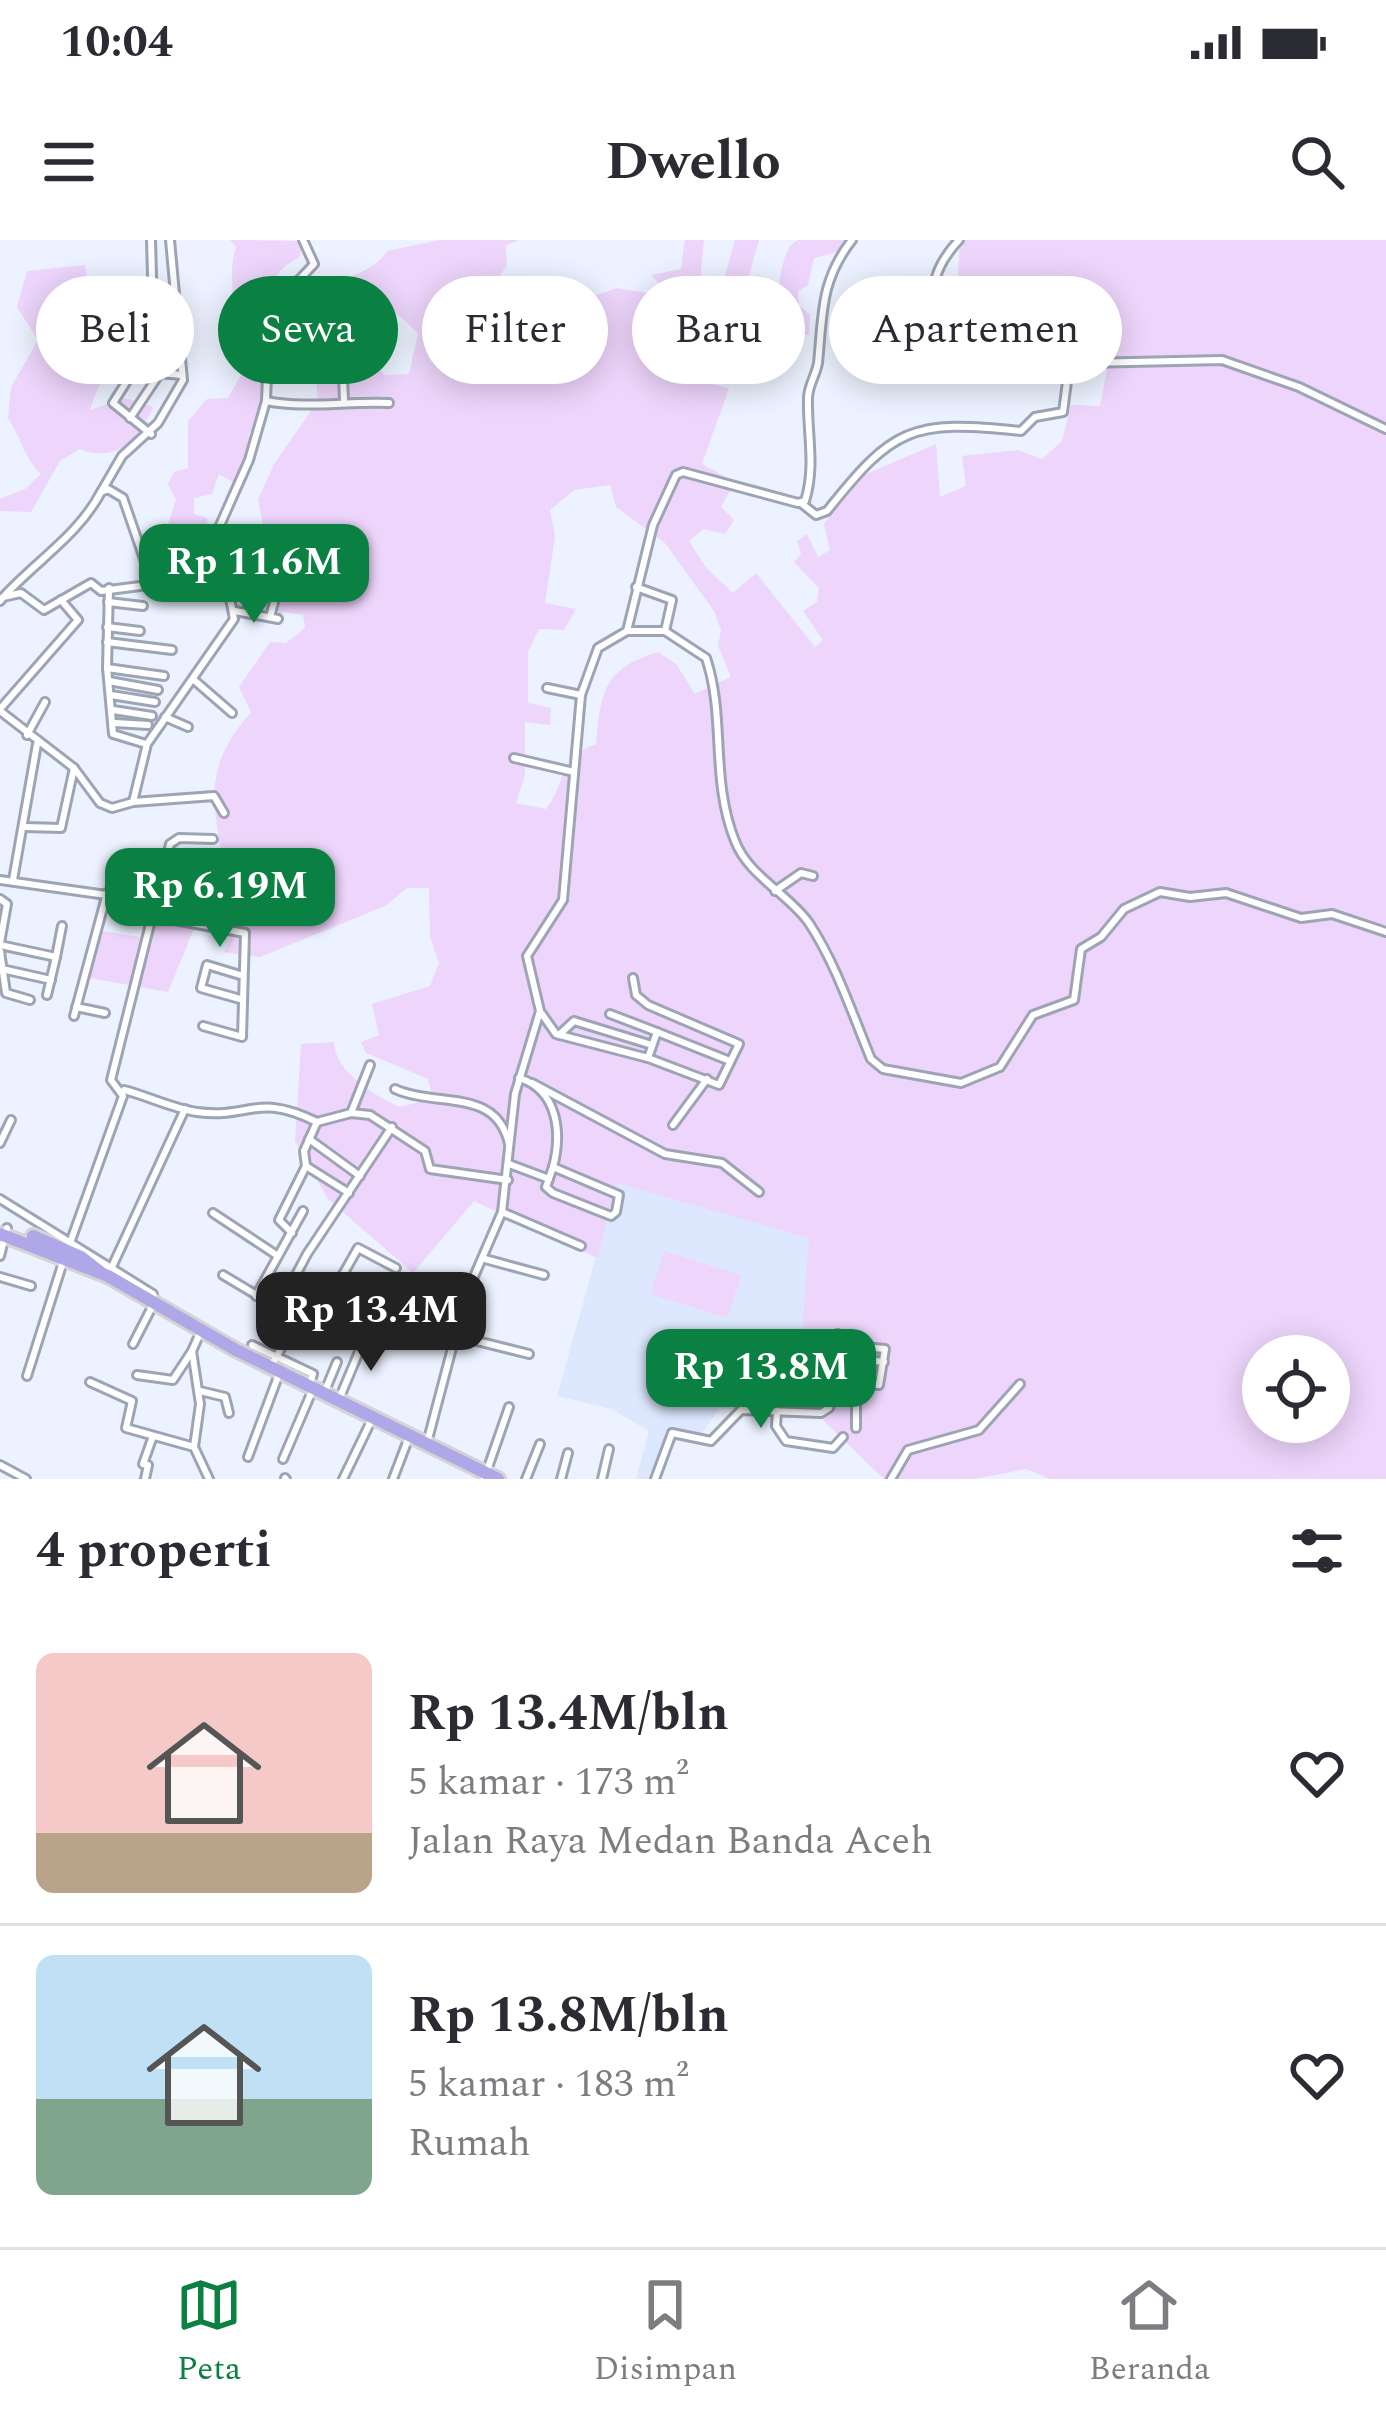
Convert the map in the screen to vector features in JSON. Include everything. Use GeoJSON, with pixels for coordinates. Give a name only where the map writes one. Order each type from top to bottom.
{"type":"FeatureCollection","features":[{"type":"Feature","properties":{"kind":"highway"},"geometry":{"type":"LineString","coordinates":[[3,1231],[68,1250],[200,1331],[340,1397],[427,1443],[468,1472],[490,1477]]}},
{"type":"Feature","properties":{"kind":"highway"},"geometry":{"type":"LineString","coordinates":[[3,1231],[64,1258],[106,1270]]}},
{"type":"Feature","properties":{"kind":"street"},"geometry":{"type":"LineString","coordinates":[[151,240],[152,276]]}},
{"type":"Feature","properties":{"kind":"street"},"geometry":{"type":"LineString","coordinates":[[170,240],[173,276]]}},
{"type":"Feature","properties":{"kind":"street"},"geometry":{"type":"LineString","coordinates":[[133,802],[147,744],[194,680],[235,611],[217,532],[249,460],[266,401],[268,350],[285,342],[279,301],[315,262],[303,240]]}},
{"type":"Feature","properties":{"kind":"street"},"geometry":{"type":"LineString","coordinates":[[801,503],[810,481],[807,397],[818,366],[822,292],[852,240]]}},
{"type":"Feature","properties":{"kind":"street"},"geometry":{"type":"LineString","coordinates":[[937,276],[959,240]]}},
{"type":"Feature","properties":{"kind":"street"},"geometry":{"type":"LineString","coordinates":[[1122,363],[1222,360],[1299,387],[1386,429]]}},
{"type":"Feature","properties":{"kind":"street"},"geometry":{"type":"LineString","coordinates":[[124,384],[112,403],[151,434]]}},
{"type":"Feature","properties":{"kind":"street"},"geometry":{"type":"LineString","coordinates":[[130,418],[153,384]]}},
{"type":"Feature","properties":{"kind":"street"},"geometry":{"type":"LineString","coordinates":[[2,596],[52,546],[80,528],[122,456],[151,434],[177,384]]}},
{"type":"Feature","properties":{"kind":"street"},"geometry":{"type":"LineString","coordinates":[[343,384],[344,400]]}},
{"type":"Feature","properties":{"kind":"street"},"geometry":{"type":"LineString","coordinates":[[627,631],[652,525],[680,473],[801,503],[817,514],[827,512],[871,455],[904,435],[986,428],[1021,431],[1035,417],[1063,412],[1067,384]]}},
{"type":"Feature","properties":{"kind":"street"},"geometry":{"type":"LineString","coordinates":[[266,401],[310,408],[344,400],[388,403]]}},
{"type":"Feature","properties":{"kind":"street"},"geometry":{"type":"LineString","coordinates":[[2,596],[21,593],[44,610],[91,583],[100,591],[151,581],[127,504],[115,492],[101,492]]}},
{"type":"Feature","properties":{"kind":"street"},"geometry":{"type":"LineString","coordinates":[[222,564],[283,569],[274,618],[235,611]]}},
{"type":"Feature","properties":{"kind":"street"},"geometry":{"type":"LineString","coordinates":[[636,586],[672,600],[665,631]]}},
{"type":"Feature","properties":{"kind":"street"},"geometry":{"type":"LineString","coordinates":[[110,588],[107,668],[116,738],[147,744]]}},
{"type":"Feature","properties":{"kind":"street"},"geometry":{"type":"LineString","coordinates":[[60,600],[78,620],[1,715],[74,768],[100,803],[112,808],[212,796],[224,813]]}},
{"type":"Feature","properties":{"kind":"street"},"geometry":{"type":"LineString","coordinates":[[108,602],[143,605]]}},
{"type":"Feature","properties":{"kind":"street"},"geometry":{"type":"LineString","coordinates":[[107,627],[140,631]]}},
{"type":"Feature","properties":{"kind":"street"},"geometry":{"type":"LineString","coordinates":[[633,978],[636,995],[648,1005],[740,1044],[719,1085],[648,1058],[559,1035],[540,1011],[527,956],[563,900],[581,695],[598,647],[627,631],[665,631],[695,647],[707,661],[718,788],[739,850],[812,929],[875,1065],[952,1085],[996,1070],[1033,1015],[1074,1000],[1081,949],[1101,937],[1116,914],[1149,895],[1226,893],[1301,918],[1332,914],[1386,932]]}},
{"type":"Feature","properties":{"kind":"street"},"geometry":{"type":"LineString","coordinates":[[107,642],[172,650]]}},
{"type":"Feature","properties":{"kind":"street"},"geometry":{"type":"LineString","coordinates":[[107,668],[164,676]]}},
{"type":"Feature","properties":{"kind":"street"},"geometry":{"type":"LineString","coordinates":[[194,680],[232,712]]}},
{"type":"Feature","properties":{"kind":"street"},"geometry":{"type":"LineString","coordinates":[[109,681],[158,690]]}},
{"type":"Feature","properties":{"kind":"street"},"geometry":{"type":"LineString","coordinates":[[547,688],[581,695]]}},
{"type":"Feature","properties":{"kind":"street"},"geometry":{"type":"LineString","coordinates":[[111,695],[155,702]]}},
{"type":"Feature","properties":{"kind":"street"},"geometry":{"type":"LineString","coordinates":[[27,735],[45,702]]}},
{"type":"Feature","properties":{"kind":"street"},"geometry":{"type":"LineString","coordinates":[[112,710],[150,721],[115,723]]}},
{"type":"Feature","properties":{"kind":"street"},"geometry":{"type":"LineString","coordinates":[[165,717],[188,727]]}},
{"type":"Feature","properties":{"kind":"street"},"geometry":{"type":"LineString","coordinates":[[13,880],[38,744]]}},
{"type":"Feature","properties":{"kind":"street"},"geometry":{"type":"LineString","coordinates":[[514,758],[574,772]]}},
{"type":"Feature","properties":{"kind":"street"},"geometry":{"type":"LineString","coordinates":[[26,827],[61,828],[74,768]]}},
{"type":"Feature","properties":{"kind":"street"},"geometry":{"type":"LineString","coordinates":[[213,839],[176,839],[168,856],[111,1080],[124,1090],[203,1113],[283,1105],[317,1122],[350,1113],[370,1115],[427,1153],[427,1167],[508,1180]]}},
{"type":"Feature","properties":{"kind":"street"},"geometry":{"type":"LineString","coordinates":[[119,896],[126,858],[168,856]]}},
{"type":"Feature","properties":{"kind":"street"},"geometry":{"type":"LineString","coordinates":[[775,891],[801,873],[813,876]]}},
{"type":"Feature","properties":{"kind":"street"},"geometry":{"type":"LineString","coordinates":[[0,880],[156,902]]}},
{"type":"Feature","properties":{"kind":"street"},"geometry":{"type":"LineString","coordinates":[[104,1013],[75,1011],[107,892]]}},
{"type":"Feature","properties":{"kind":"street"},"geometry":{"type":"LineString","coordinates":[[0,899],[7,904],[0,946],[7,995],[30,1000]]}},
{"type":"Feature","properties":{"kind":"street"},"geometry":{"type":"LineString","coordinates":[[153,916],[245,933],[240,975],[242,1037],[203,1026]]}},
{"type":"Feature","properties":{"kind":"street"},"geometry":{"type":"LineString","coordinates":[[47,995],[62,926]]}},
{"type":"Feature","properties":{"kind":"street"},"geometry":{"type":"LineString","coordinates":[[0,946],[56,957]]}},
{"type":"Feature","properties":{"kind":"street"},"geometry":{"type":"LineString","coordinates":[[211,955],[201,988],[241,999]]}},
{"type":"Feature","properties":{"kind":"street"},"geometry":{"type":"LineString","coordinates":[[207,965],[240,975]]}},
{"type":"Feature","properties":{"kind":"street"},"geometry":{"type":"LineString","coordinates":[[2,969],[51,980]]}},
{"type":"Feature","properties":{"kind":"street"},"geometry":{"type":"LineString","coordinates":[[427,1443],[453,1334],[502,1212],[519,1078],[540,1011]]}},
{"type":"Feature","properties":{"kind":"street"},"geometry":{"type":"LineString","coordinates":[[610,1014],[730,1060]]}},
{"type":"Feature","properties":{"kind":"street"},"geometry":{"type":"LineString","coordinates":[[559,1035],[574,1021],[652,1045]]}},
{"type":"Feature","properties":{"kind":"street"},"geometry":{"type":"LineString","coordinates":[[648,1058],[657,1032]]}},
{"type":"Feature","properties":{"kind":"street"},"geometry":{"type":"LineString","coordinates":[[350,1113],[370,1066]]}},
{"type":"Feature","properties":{"kind":"street"},"geometry":{"type":"LineString","coordinates":[[519,1078],[532,1083],[556,1121],[560,1141],[546,1186],[562,1198],[611,1216],[622,1199],[553,1167]]}},
{"type":"Feature","properties":{"kind":"street"},"geometry":{"type":"LineString","coordinates":[[673,1125],[706,1079]]}},
{"type":"Feature","properties":{"kind":"street"},"geometry":{"type":"LineString","coordinates":[[532,1083],[538,1081],[588,1116],[665,1154],[722,1163],[759,1192]]}},
{"type":"Feature","properties":{"kind":"street"},"geometry":{"type":"LineString","coordinates":[[395,1089],[442,1104],[478,1103],[501,1119],[511,1147]]}},
{"type":"Feature","properties":{"kind":"street"},"geometry":{"type":"LineString","coordinates":[[70,1244],[124,1090]]}},
{"type":"Feature","properties":{"kind":"street"},"geometry":{"type":"LineString","coordinates":[[0,1199],[106,1270],[185,1109]]}},
{"type":"Feature","properties":{"kind":"street"},"geometry":{"type":"LineString","coordinates":[[0,1143],[11,1120]]}},
{"type":"Feature","properties":{"kind":"street"},"geometry":{"type":"LineString","coordinates":[[292,1233],[279,1220],[306,1166],[309,1139],[317,1122]]}},
{"type":"Feature","properties":{"kind":"street"},"geometry":{"type":"LineString","coordinates":[[278,1309],[392,1127]]}},
{"type":"Feature","properties":{"kind":"street"},"geometry":{"type":"LineString","coordinates":[[309,1139],[360,1176]]}},
{"type":"Feature","properties":{"kind":"street"},"geometry":{"type":"LineString","coordinates":[[509,1164],[549,1179]]}},
{"type":"Feature","properties":{"kind":"street"},"geometry":{"type":"LineString","coordinates":[[306,1166],[349,1193]]}},
{"type":"Feature","properties":{"kind":"street"},"geometry":{"type":"LineString","coordinates":[[256,1296],[303,1211]]}},
{"type":"Feature","properties":{"kind":"street"},"geometry":{"type":"LineString","coordinates":[[502,1212],[580,1246]]}},
{"type":"Feature","properties":{"kind":"street"},"geometry":{"type":"LineString","coordinates":[[213,1213],[278,1256]]}},
{"type":"Feature","properties":{"kind":"street"},"geometry":{"type":"LineString","coordinates":[[0,1256],[3,1231]]}},
{"type":"Feature","properties":{"kind":"street"},"geometry":{"type":"LineString","coordinates":[[312,1329],[360,1248],[396,1268]]}},
{"type":"Feature","properties":{"kind":"street"},"geometry":{"type":"LineString","coordinates":[[27,1376],[64,1258]]}},
{"type":"Feature","properties":{"kind":"street"},"geometry":{"type":"LineString","coordinates":[[484,1259],[544,1274]]}},
{"type":"Feature","properties":{"kind":"street"},"geometry":{"type":"LineString","coordinates":[[343,1274],[418,1314],[459,1317]]}},
{"type":"Feature","properties":{"kind":"street"},"geometry":{"type":"LineString","coordinates":[[223,1275],[330,1339]]}},
{"type":"Feature","properties":{"kind":"street"},"geometry":{"type":"LineString","coordinates":[[0,1276],[31,1286]]}},
{"type":"Feature","properties":{"kind":"street"},"geometry":{"type":"LineString","coordinates":[[430,1297],[464,1303]]}},
{"type":"Feature","properties":{"kind":"street"},"geometry":{"type":"LineString","coordinates":[[133,1344],[154,1303]]}},
{"type":"Feature","properties":{"kind":"street"},"geometry":{"type":"LineString","coordinates":[[248,1457],[276,1365],[296,1321]]}},
{"type":"Feature","properties":{"kind":"street"},"geometry":{"type":"LineString","coordinates":[[340,1397],[366,1336],[341,1324]]}},
{"type":"Feature","properties":{"kind":"street"},"geometry":{"type":"LineString","coordinates":[[136,1375],[173,1380],[200,1331]]}},
{"type":"Feature","properties":{"kind":"street"},"geometry":{"type":"LineString","coordinates":[[453,1334],[530,1354]]}},
{"type":"Feature","properties":{"kind":"street"},"geometry":{"type":"LineString","coordinates":[[838,1334],[852,1382],[856,1428]]}},
{"type":"Feature","properties":{"kind":"street"},"geometry":{"type":"LineString","coordinates":[[252,1345],[276,1365]]}},
{"type":"Feature","properties":{"kind":"street"},"geometry":{"type":"LineString","coordinates":[[655,1479],[672,1432],[710,1441],[741,1410],[821,1413],[829,1408],[833,1385],[879,1385],[887,1352],[881,1347],[840,1345]]}},
{"type":"Feature","properties":{"kind":"street"},"geometry":{"type":"LineString","coordinates":[[192,1351],[200,1391],[194,1447],[209,1479]]}},
{"type":"Feature","properties":{"kind":"street"},"geometry":{"type":"LineString","coordinates":[[842,1358],[884,1362]]}},
{"type":"Feature","properties":{"kind":"street"},"geometry":{"type":"LineString","coordinates":[[283,1459],[316,1387],[337,1361]]}},
{"type":"Feature","properties":{"kind":"street"},"geometry":{"type":"LineString","coordinates":[[90,1382],[132,1401],[125,1426],[194,1447]]}},
{"type":"Feature","properties":{"kind":"street"},"geometry":{"type":"LineString","coordinates":[[891,1479],[908,1450],[979,1430],[1020,1384]]}},
{"type":"Feature","properties":{"kind":"street"},"geometry":{"type":"LineString","coordinates":[[200,1391],[225,1397],[229,1413]]}},
{"type":"Feature","properties":{"kind":"street"},"geometry":{"type":"LineString","coordinates":[[490,1477],[509,1407]]}},
{"type":"Feature","properties":{"kind":"street"},"geometry":{"type":"LineString","coordinates":[[777,1411],[776,1426],[786,1441],[833,1448],[843,1437]]}},
{"type":"Feature","properties":{"kind":"street"},"geometry":{"type":"LineString","coordinates":[[343,1479],[374,1415]]}},
{"type":"Feature","properties":{"kind":"street"},"geometry":{"type":"LineString","coordinates":[[393,1479],[410,1434]]}},
{"type":"Feature","properties":{"kind":"street"},"geometry":{"type":"LineString","coordinates":[[145,1479],[148,1465],[143,1464],[153,1436]]}},
{"type":"Feature","properties":{"kind":"street"},"geometry":{"type":"LineString","coordinates":[[526,1479],[540,1444]]}},
{"type":"Feature","properties":{"kind":"street"},"geometry":{"type":"LineString","coordinates":[[602,1479],[609,1449]]}},
{"type":"Feature","properties":{"kind":"street"},"geometry":{"type":"LineString","coordinates":[[562,1479],[568,1453]]}},
{"type":"Feature","properties":{"kind":"street"},"geometry":{"type":"LineString","coordinates":[[0,1465],[26,1479]]}},
{"type":"Feature","properties":{"kind":"shaded area"},"geometry":{"type":"Polygon","coordinates":[[[230,240],[302,241],[300,257],[277,276],[232,276],[236,247],[230,240]]]}},
{"type":"Feature","properties":{"kind":"shaded area"},"geometry":{"type":"Polygon","coordinates":[[[440,240],[519,240],[506,245],[507,265],[500,276],[422,276],[422,384],[608,384],[608,291],[632,290],[632,384],[729,388],[702,464],[735,482],[721,507],[734,520],[725,534],[703,529],[689,541],[707,569],[733,593],[756,573],[815,647],[823,640],[803,611],[817,602],[819,588],[794,562],[801,554],[797,541],[807,534],[818,557],[830,550],[824,524],[864,475],[936,444],[940,497],[966,486],[962,456],[1017,450],[1042,459],[1062,441],[1071,405],[1100,406],[1104,384],[1122,384],[1122,276],[958,276],[960,240],[1386,240],[1386,1479],[1050,1479],[1026,1469],[975,1479],[884,1479],[820,1417],[815,1356],[802,1331],[809,1238],[617,1183],[597,1258],[474,1201],[413,1273],[328,1199],[295,1141],[301,1044],[334,1042],[348,1073],[399,1107],[433,1099],[428,1079],[366,1053],[361,1042],[379,1035],[372,1004],[430,986],[439,963],[430,937],[429,888],[407,888],[385,906],[260,957],[224,952],[244,909],[204,904],[168,992],[90,978],[102,931],[151,939],[175,861],[222,857],[214,797],[219,764],[251,712],[239,687],[270,642],[286,643],[305,628],[303,615],[285,612],[267,620],[264,605],[280,600],[280,572],[291,548],[267,545],[258,500],[274,464],[318,401],[316,384],[398,384],[398,374],[409,374],[418,333],[398,315],[398,276],[352,276],[387,251],[440,240]],[[610,485],[574,490],[550,510],[555,537],[545,603],[576,609],[564,630],[539,629],[528,652],[528,703],[551,708],[550,725],[525,722],[525,775],[516,803],[546,809],[575,756],[596,744],[603,697],[626,666],[658,652],[676,664],[695,694],[731,677],[718,646],[721,630],[714,611],[665,543],[616,507],[610,485]]]}},
{"type":"Feature","properties":{"kind":"shaded area"},"geometry":{"type":"Polygon","coordinates":[[[685,240],[704,240],[701,276],[651,275],[681,269],[685,240]]]}},
{"type":"Feature","properties":{"kind":"shaded area"},"geometry":{"type":"Polygon","coordinates":[[[735,240],[759,240],[749,276],[725,276],[735,240]]]}},
{"type":"Feature","properties":{"kind":"shaded area"},"geometry":{"type":"Polygon","coordinates":[[[798,240],[848,240],[838,252],[814,258],[808,285],[805,276],[781,276],[792,245],[798,240]]]}},
{"type":"Feature","properties":{"kind":"shaded area"},"geometry":{"type":"Polygon","coordinates":[[[85,265],[87,276],[36,276],[36,337],[17,307],[27,271],[85,265]]]}},
{"type":"Feature","properties":{"kind":"shaded area"},"geometry":{"type":"Polygon","coordinates":[[[805,310],[810,314],[809,335],[805,335],[805,310]]]}},
{"type":"Feature","properties":{"kind":"shaded area"},"geometry":{"type":"Polygon","coordinates":[[[36,343],[36,384],[101,384],[90,410],[125,398],[153,407],[125,446],[105,453],[80,449],[60,461],[31,512],[0,511],[0,499],[25,489],[41,474],[8,418],[11,387],[36,343]]]}},
{"type":"Feature","properties":{"kind":"shaded area"},"geometry":{"type":"Polygon","coordinates":[[[236,384],[262,384],[257,422],[249,434],[252,446],[235,483],[219,474],[212,494],[194,498],[194,514],[207,518],[211,557],[203,548],[182,552],[174,564],[185,579],[177,583],[162,542],[176,500],[168,484],[174,472],[188,468],[188,421],[207,399],[228,398],[236,384]]]}},
{"type":"Feature","properties":{"kind":"shaded area"},"geometry":{"type":"Polygon","coordinates":[[[617,1182],[810,1238],[802,1331],[815,1356],[820,1417],[720,1408],[697,1440],[667,1430],[652,1479],[636,1479],[649,1431],[611,1409],[557,1396],[617,1182]]]}},
{"type":"Feature","properties":{"kind":"shaded area"},"geometry":{"type":"Polygon","coordinates":[[[664,1251],[741,1275],[727,1318],[651,1294],[664,1251]]]}}]}
